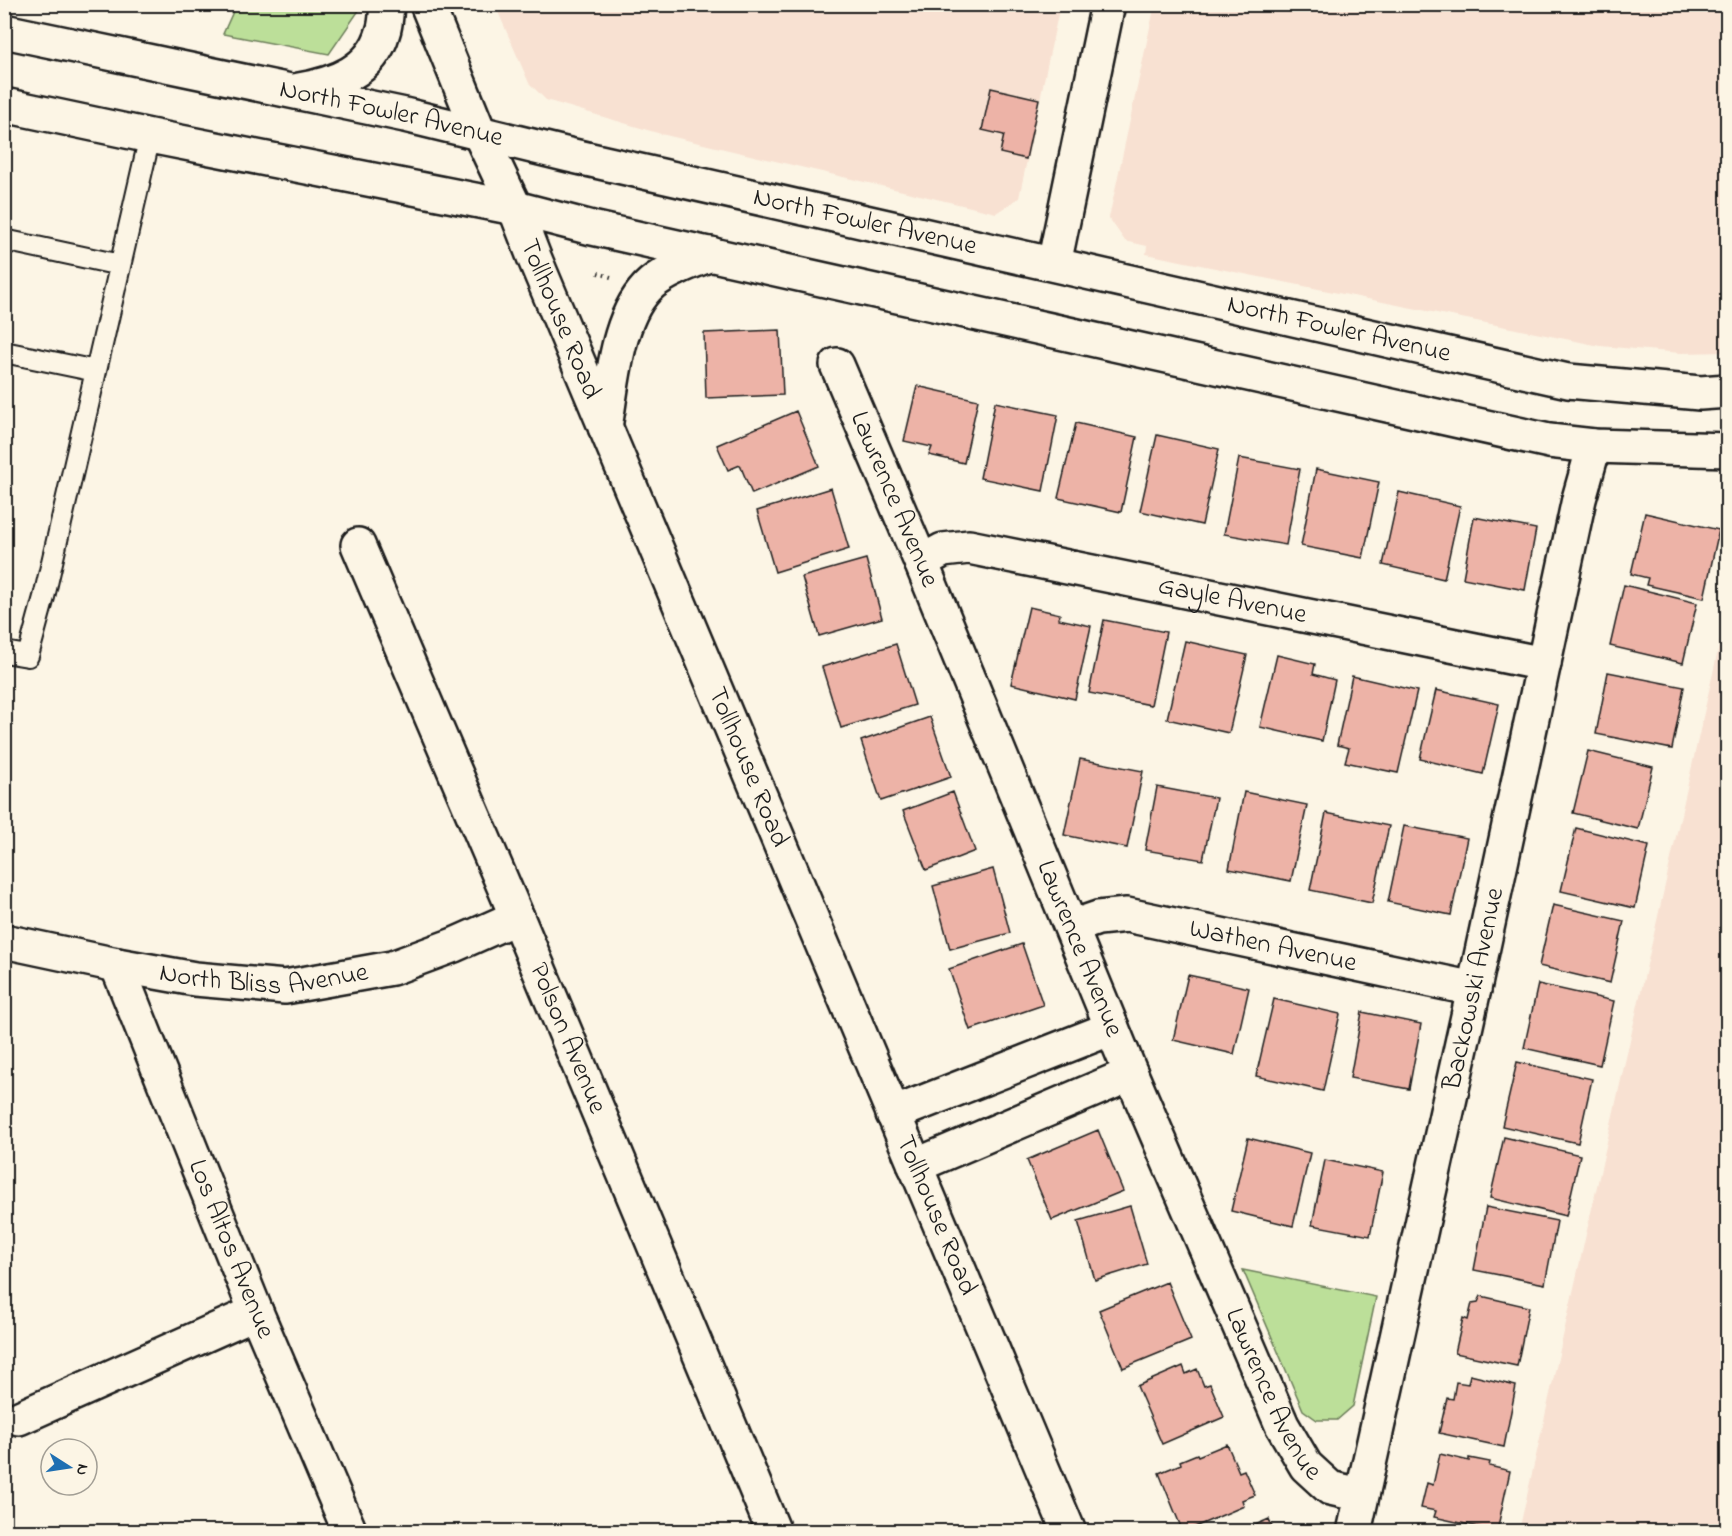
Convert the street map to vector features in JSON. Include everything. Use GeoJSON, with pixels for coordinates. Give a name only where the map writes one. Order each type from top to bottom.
{"type":"FeatureCollection","features":[{"type":"Feature","properties":{"kind":"street"},"geometry":{"type":"LineString","coordinates":[[289,91],[336,81],[357,69],[372,56],[384,30],[387,4]]}},
{"type":"Feature","properties":{"kind":"street","name":"Tollhouse Road"},"geometry":{"type":"LineString","coordinates":[[426,4],[479,132],[514,208],[1069,1532]]}},
{"type":"Feature","properties":{"kind":"street"},"geometry":{"type":"LineString","coordinates":[[1054,264],[1108,4]]}},
{"type":"Feature","properties":{"kind":"street","name":"North Fowler Avenue"},"geometry":{"type":"LineString","coordinates":[[13,35],[479,132],[568,155],[1569,381],[1700,393],[1728,391]]}},
{"type":"Feature","properties":{"kind":"street"},"geometry":{"type":"LineString","coordinates":[[4,105],[514,208],[592,228],[1549,441],[1594,446],[1728,450]]}},
{"type":"Feature","properties":{"kind":"street"},"geometry":{"type":"LineString","coordinates":[[605,427],[626,320],[638,298],[653,282],[711,254]]}},
{"type":"Feature","properties":{"kind":"street","name":"Lawrence Avenue"},"geometry":{"type":"LineString","coordinates":[[837,365],[921,562],[1131,1074],[1282,1425],[1306,1466],[1330,1488],[1361,1495]]}},
{"type":"Feature","properties":{"kind":"street","name":"Backowski Avenue"},"geometry":{"type":"LineString","coordinates":[[1354,1532],[1579,499],[1594,446]]}},
{"type":"Feature","properties":{"kind":"street","name":"Polson Avenue"},"geometry":{"type":"LineString","coordinates":[[358,545],[517,917],[774,1532]]}},
{"type":"Feature","properties":{"kind":"street","name":"Gayle Avenue"},"geometry":{"type":"LineString","coordinates":[[921,562],[943,550],[969,547],[1544,664]]}},
{"type":"Feature","properties":{"kind":"street","name":"Wathen Avenue"},"geometry":{"type":"LineString","coordinates":[[1072,927],[1098,918],[1127,915],[1474,989]]}},
{"type":"Feature","properties":{"kind":"street","name":"North Bliss Avenue"},"geometry":{"type":"LineString","coordinates":[[4,941],[195,979],[285,987],[392,968],[454,945],[517,917]]}},
{"type":"Feature","properties":{"kind":"street","name":"Los Altos Avenue"},"geometry":{"type":"LineString","coordinates":[[117,965],[256,1312],[350,1532]]}},
{"type":"Feature","properties":{"kind":"street"},"geometry":{"type":"LineString","coordinates":[[893,1114],[1112,1028]]}},
{"type":"Feature","properties":{"kind":"street"},"geometry":{"type":"LineString","coordinates":[[915,1166],[1131,1074]]}},
{"type":"Feature","properties":{"kind":"street"},"geometry":{"type":"LineString","coordinates":[[19,1418],[256,1312]]}},
{"type":"Feature","properties":{"kind":"lane"},"geometry":{"type":"LineString","coordinates":[[4,652],[28,656],[150,136]]}},
{"type":"Feature","properties":{"kind":"lane"},"geometry":{"type":"LineString","coordinates":[[4,240],[120,265]]}},
{"type":"Feature","properties":{"kind":"lane"},"geometry":{"type":"LineString","coordinates":[[4,352],[96,371]]}},
{"type":"Feature","properties":{"kind":"path"},"geometry":{"type":"LineString","coordinates":[[598,273],[618,279]]}},
{"type":"Feature","properties":{"kind":"shaded area"},"geometry":{"type":"Polygon","coordinates":[[[1155,4],[1727,5],[1727,352],[1681,353],[1600,346],[1146,254],[1147,246],[1125,241],[1109,218],[1155,4]]]}},
{"type":"Feature","properties":{"kind":"shaded area"},"geometry":{"type":"Polygon","coordinates":[[[495,5],[1060,5],[1019,198],[996,213],[661,134],[546,100],[529,83],[495,5]]]}},
{"type":"Feature","properties":{"kind":"shaded area"},"geometry":{"type":"Polygon","coordinates":[[[1727,611],[1727,1531],[1519,1531],[1727,611]]]}},
{"type":"Feature","properties":{"kind":"green space"},"geometry":{"type":"Polygon","coordinates":[[[361,4],[362,6],[329,54],[223,34],[236,5],[361,4]]]}},
{"type":"Feature","properties":{"kind":"green space"},"geometry":{"type":"Polygon","coordinates":[[[1243,1270],[1376,1297],[1353,1406],[1337,1420],[1317,1420],[1303,1410],[1243,1270]]]}},
{"type":"Feature","properties":{"kind":"building"},"geometry":{"type":"Polygon","coordinates":[[[991,88],[1039,99],[1026,159],[1000,153],[1004,135],[982,130],[991,88]]]}},
{"type":"Feature","properties":{"kind":"building"},"geometry":{"type":"Polygon","coordinates":[[[780,330],[783,395],[706,398],[704,333],[780,330]]]}},
{"type":"Feature","properties":{"kind":"building"},"geometry":{"type":"Polygon","coordinates":[[[917,386],[978,400],[964,463],[929,455],[932,447],[904,441],[917,386]]]}},
{"type":"Feature","properties":{"kind":"building"},"geometry":{"type":"Polygon","coordinates":[[[995,402],[1058,415],[1043,491],[980,478],[995,402]]]}},
{"type":"Feature","properties":{"kind":"building"},"geometry":{"type":"Polygon","coordinates":[[[796,411],[819,466],[752,494],[740,465],[728,470],[717,445],[796,411]]]}},
{"type":"Feature","properties":{"kind":"building"},"geometry":{"type":"Polygon","coordinates":[[[1076,423],[1137,437],[1121,512],[1058,498],[1076,423]]]}},
{"type":"Feature","properties":{"kind":"building"},"geometry":{"type":"Polygon","coordinates":[[[1157,435],[1219,449],[1202,525],[1140,511],[1157,435]]]}},
{"type":"Feature","properties":{"kind":"building"},"geometry":{"type":"Polygon","coordinates":[[[1239,458],[1300,469],[1286,545],[1224,534],[1239,458]]]}},
{"type":"Feature","properties":{"kind":"building"},"geometry":{"type":"Polygon","coordinates":[[[1316,469],[1379,482],[1363,558],[1301,546],[1316,469]]]}},
{"type":"Feature","properties":{"kind":"building"},"geometry":{"type":"Polygon","coordinates":[[[831,488],[849,549],[775,572],[757,511],[831,488]]]}},
{"type":"Feature","properties":{"kind":"building"},"geometry":{"type":"Polygon","coordinates":[[[1399,492],[1460,506],[1444,579],[1383,565],[1399,492]]]}},
{"type":"Feature","properties":{"kind":"building"},"geometry":{"type":"Polygon","coordinates":[[[1645,513],[1719,530],[1704,598],[1646,585],[1648,578],[1631,574],[1645,513]]]}},
{"type":"Feature","properties":{"kind":"building"},"geometry":{"type":"Polygon","coordinates":[[[1474,517],[1536,529],[1525,590],[1463,578],[1474,517]]]}},
{"type":"Feature","properties":{"kind":"building"},"geometry":{"type":"Polygon","coordinates":[[[866,559],[882,618],[819,636],[802,577],[866,559]]]}},
{"type":"Feature","properties":{"kind":"building"},"geometry":{"type":"Polygon","coordinates":[[[1624,585],[1697,603],[1683,663],[1610,646],[1624,585]]]}},
{"type":"Feature","properties":{"kind":"building"},"geometry":{"type":"Polygon","coordinates":[[[1029,607],[1060,614],[1059,619],[1091,626],[1075,699],[1011,684],[1029,607]]]}},
{"type":"Feature","properties":{"kind":"building"},"geometry":{"type":"Polygon","coordinates":[[[1104,620],[1166,632],[1151,705],[1089,693],[1104,620]]]}},
{"type":"Feature","properties":{"kind":"building"},"geometry":{"type":"Polygon","coordinates":[[[1185,641],[1247,655],[1229,733],[1167,719],[1185,641]]]}},
{"type":"Feature","properties":{"kind":"building"},"geometry":{"type":"Polygon","coordinates":[[[896,644],[915,705],[841,728],[822,667],[896,644]]]}},
{"type":"Feature","properties":{"kind":"building"},"geometry":{"type":"Polygon","coordinates":[[[1277,655],[1315,664],[1313,674],[1335,680],[1322,741],[1260,727],[1277,655]]]}},
{"type":"Feature","properties":{"kind":"building"},"geometry":{"type":"Polygon","coordinates":[[[1608,672],[1684,687],[1672,749],[1596,734],[1608,672]]]}},
{"type":"Feature","properties":{"kind":"building"},"geometry":{"type":"Polygon","coordinates":[[[1352,676],[1417,691],[1398,773],[1345,762],[1349,748],[1337,745],[1352,676]]]}},
{"type":"Feature","properties":{"kind":"building"},"geometry":{"type":"Polygon","coordinates":[[[1436,690],[1499,704],[1483,774],[1420,759],[1436,690]]]}},
{"type":"Feature","properties":{"kind":"building"},"geometry":{"type":"Polygon","coordinates":[[[930,717],[951,777],[881,801],[861,741],[930,717]]]}},
{"type":"Feature","properties":{"kind":"building"},"geometry":{"type":"Polygon","coordinates":[[[1588,751],[1653,767],[1638,829],[1573,813],[1588,751]]]}},
{"type":"Feature","properties":{"kind":"building"},"geometry":{"type":"Polygon","coordinates":[[[1080,759],[1143,771],[1127,848],[1064,835],[1080,759]]]}},
{"type":"Feature","properties":{"kind":"building"},"geometry":{"type":"Polygon","coordinates":[[[1157,787],[1216,798],[1203,860],[1145,850],[1157,787]]]}},
{"type":"Feature","properties":{"kind":"building"},"geometry":{"type":"Polygon","coordinates":[[[953,792],[975,851],[926,870],[903,811],[953,792]]]}},
{"type":"Feature","properties":{"kind":"building"},"geometry":{"type":"Polygon","coordinates":[[[1244,792],[1307,805],[1291,881],[1229,869],[1244,792]]]}},
{"type":"Feature","properties":{"kind":"building"},"geometry":{"type":"Polygon","coordinates":[[[1326,813],[1389,826],[1372,903],[1310,890],[1326,813]]]}},
{"type":"Feature","properties":{"kind":"building"},"geometry":{"type":"Polygon","coordinates":[[[1404,826],[1467,838],[1451,915],[1388,902],[1404,826]]]}},
{"type":"Feature","properties":{"kind":"building"},"geometry":{"type":"Polygon","coordinates":[[[1576,828],[1649,846],[1635,908],[1561,891],[1576,828]]]}},
{"type":"Feature","properties":{"kind":"building"},"geometry":{"type":"Polygon","coordinates":[[[993,869],[1010,933],[950,949],[933,886],[993,869]]]}},
{"type":"Feature","properties":{"kind":"building"},"geometry":{"type":"Polygon","coordinates":[[[1553,905],[1624,921],[1610,983],[1539,966],[1553,905]]]}},
{"type":"Feature","properties":{"kind":"building"},"geometry":{"type":"Polygon","coordinates":[[[1022,944],[1043,1005],[970,1030],[949,969],[1022,944]]]}},
{"type":"Feature","properties":{"kind":"building"},"geometry":{"type":"Polygon","coordinates":[[[1188,975],[1249,988],[1234,1054],[1173,1040],[1188,975]]]}},
{"type":"Feature","properties":{"kind":"building"},"geometry":{"type":"Polygon","coordinates":[[[1538,984],[1614,1001],[1600,1065],[1524,1048],[1538,984]]]}},
{"type":"Feature","properties":{"kind":"building"},"geometry":{"type":"Polygon","coordinates":[[[1274,999],[1340,1014],[1323,1091],[1256,1076],[1274,999]]]}},
{"type":"Feature","properties":{"kind":"building"},"geometry":{"type":"Polygon","coordinates":[[[1362,1012],[1421,1024],[1409,1089],[1350,1078],[1362,1012]]]}},
{"type":"Feature","properties":{"kind":"building"},"geometry":{"type":"Polygon","coordinates":[[[1517,1062],[1592,1079],[1578,1143],[1502,1126],[1517,1062]]]}},
{"type":"Feature","properties":{"kind":"building"},"geometry":{"type":"Polygon","coordinates":[[[1098,1130],[1123,1191],[1052,1220],[1027,1160],[1098,1130]]]}},
{"type":"Feature","properties":{"kind":"building"},"geometry":{"type":"Polygon","coordinates":[[[1504,1137],[1580,1155],[1566,1216],[1490,1198],[1504,1137]]]}},
{"type":"Feature","properties":{"kind":"building"},"geometry":{"type":"Polygon","coordinates":[[[1248,1138],[1310,1153],[1293,1226],[1231,1211],[1248,1138]]]}},
{"type":"Feature","properties":{"kind":"building"},"geometry":{"type":"Polygon","coordinates":[[[1325,1160],[1383,1172],[1370,1236],[1312,1225],[1325,1160]]]}},
{"type":"Feature","properties":{"kind":"building"},"geometry":{"type":"Polygon","coordinates":[[[1130,1206],[1147,1264],[1095,1280],[1078,1221],[1130,1206]]]}},
{"type":"Feature","properties":{"kind":"building"},"geometry":{"type":"Polygon","coordinates":[[[1486,1207],[1557,1221],[1545,1284],[1474,1270],[1486,1207]]]}},
{"type":"Feature","properties":{"kind":"building"},"geometry":{"type":"Polygon","coordinates":[[[1167,1282],[1191,1340],[1123,1368],[1099,1310],[1167,1282]]]}},
{"type":"Feature","properties":{"kind":"building"},"geometry":{"type":"Polygon","coordinates":[[[1481,1296],[1529,1307],[1517,1366],[1455,1353],[1463,1318],[1468,1320],[1472,1303],[1478,1302],[1481,1296]]]}},
{"type":"Feature","properties":{"kind":"building"},"geometry":{"type":"Polygon","coordinates":[[[1183,1366],[1186,1374],[1197,1369],[1204,1386],[1210,1384],[1224,1417],[1162,1444],[1137,1386],[1183,1366]]]}},
{"type":"Feature","properties":{"kind":"building"},"geometry":{"type":"Polygon","coordinates":[[[1470,1375],[1516,1386],[1504,1447],[1439,1433],[1447,1398],[1453,1399],[1456,1382],[1468,1384],[1470,1375]]]}},
{"type":"Feature","properties":{"kind":"building"},"geometry":{"type":"Polygon","coordinates":[[[1227,1444],[1239,1472],[1244,1470],[1255,1495],[1242,1500],[1244,1506],[1183,1532],[1159,1473],[1181,1464],[1180,1461],[1227,1444]]]}},
{"type":"Feature","properties":{"kind":"building"},"geometry":{"type":"Polygon","coordinates":[[[1440,1454],[1469,1461],[1469,1458],[1490,1462],[1489,1466],[1510,1471],[1497,1531],[1434,1517],[1436,1511],[1421,1508],[1427,1483],[1433,1485],[1440,1454]]]}},
{"type":"Feature","properties":{"kind":"building"},"geometry":{"type":"Polygon","coordinates":[[[1269,1519],[1274,1532],[1239,1532],[1269,1519]]]}}]}
